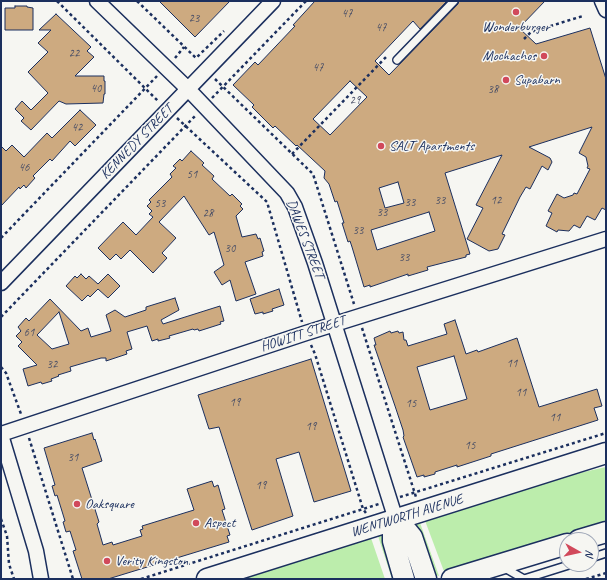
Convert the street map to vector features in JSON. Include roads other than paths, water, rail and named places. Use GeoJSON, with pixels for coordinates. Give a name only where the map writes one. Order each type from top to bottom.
{"type":"FeatureCollection","features":[{"type":"Feature","properties":{"kind":"main road","name":"WENTWORTH AVENUE"},"geometry":{"type":"LineString","coordinates":[[207,579],[606,453]]}},
{"type":"Feature","properties":{"kind":"main road"},"geometry":{"type":"LineString","coordinates":[[404,579],[393,541],[393,532],[396,520],[412,537],[426,579]]}},
{"type":"Feature","properties":{"kind":"main road"},"geometry":{"type":"LineString","coordinates":[[452,579],[559,546]]}},
{"type":"Feature","properties":{"kind":"street","name":"DAWES STREET"},"geometry":{"type":"LineString","coordinates":[[97,1],[205,106],[287,193],[295,206],[315,263],[396,520]]}},
{"type":"Feature","properties":{"kind":"street","name":"KENNEDY STREET"},"geometry":{"type":"LineString","coordinates":[[1,283],[273,1]]}},
{"type":"Feature","properties":{"kind":"street"},"geometry":{"type":"LineString","coordinates":[[602,1],[606,10]]}},
{"type":"Feature","properties":{"kind":"street","name":"HOWITT STREET"},"geometry":{"type":"LineString","coordinates":[[1,434],[306,333],[606,239]]}},
{"type":"Feature","properties":{"kind":"street"},"geometry":{"type":"LineString","coordinates":[[1,434],[36,551],[47,578]]}},
{"type":"Feature","properties":{"kind":"lane"},"geometry":{"type":"LineString","coordinates":[[397,60],[454,1]]}},
{"type":"Feature","properties":{"kind":"lane"},"geometry":{"type":"LineString","coordinates":[[498,565],[524,579],[559,568]]}},
{"type":"Feature","properties":{"kind":"place","name":"Wonderburger"},"geometry":{"type":"Point","coordinates":[516,12]}},
{"type":"Feature","properties":{"kind":"place","name":"Mochachos"},"geometry":{"type":"Point","coordinates":[544,56]}},
{"type":"Feature","properties":{"kind":"place","name":"Supabarn"},"geometry":{"type":"Point","coordinates":[506,80]}},
{"type":"Feature","properties":{"kind":"place","name":"SALT Apartments"},"geometry":{"type":"Point","coordinates":[381,146]}},
{"type":"Feature","properties":{"kind":"place","name":"Oaksquare"},"geometry":{"type":"Point","coordinates":[77,504]}},
{"type":"Feature","properties":{"kind":"place","name":"Aspect"},"geometry":{"type":"Point","coordinates":[196,523]}},
{"type":"Feature","properties":{"kind":"place","name":"Verity Kingston"},"geometry":{"type":"Point","coordinates":[107,561]}}]}
